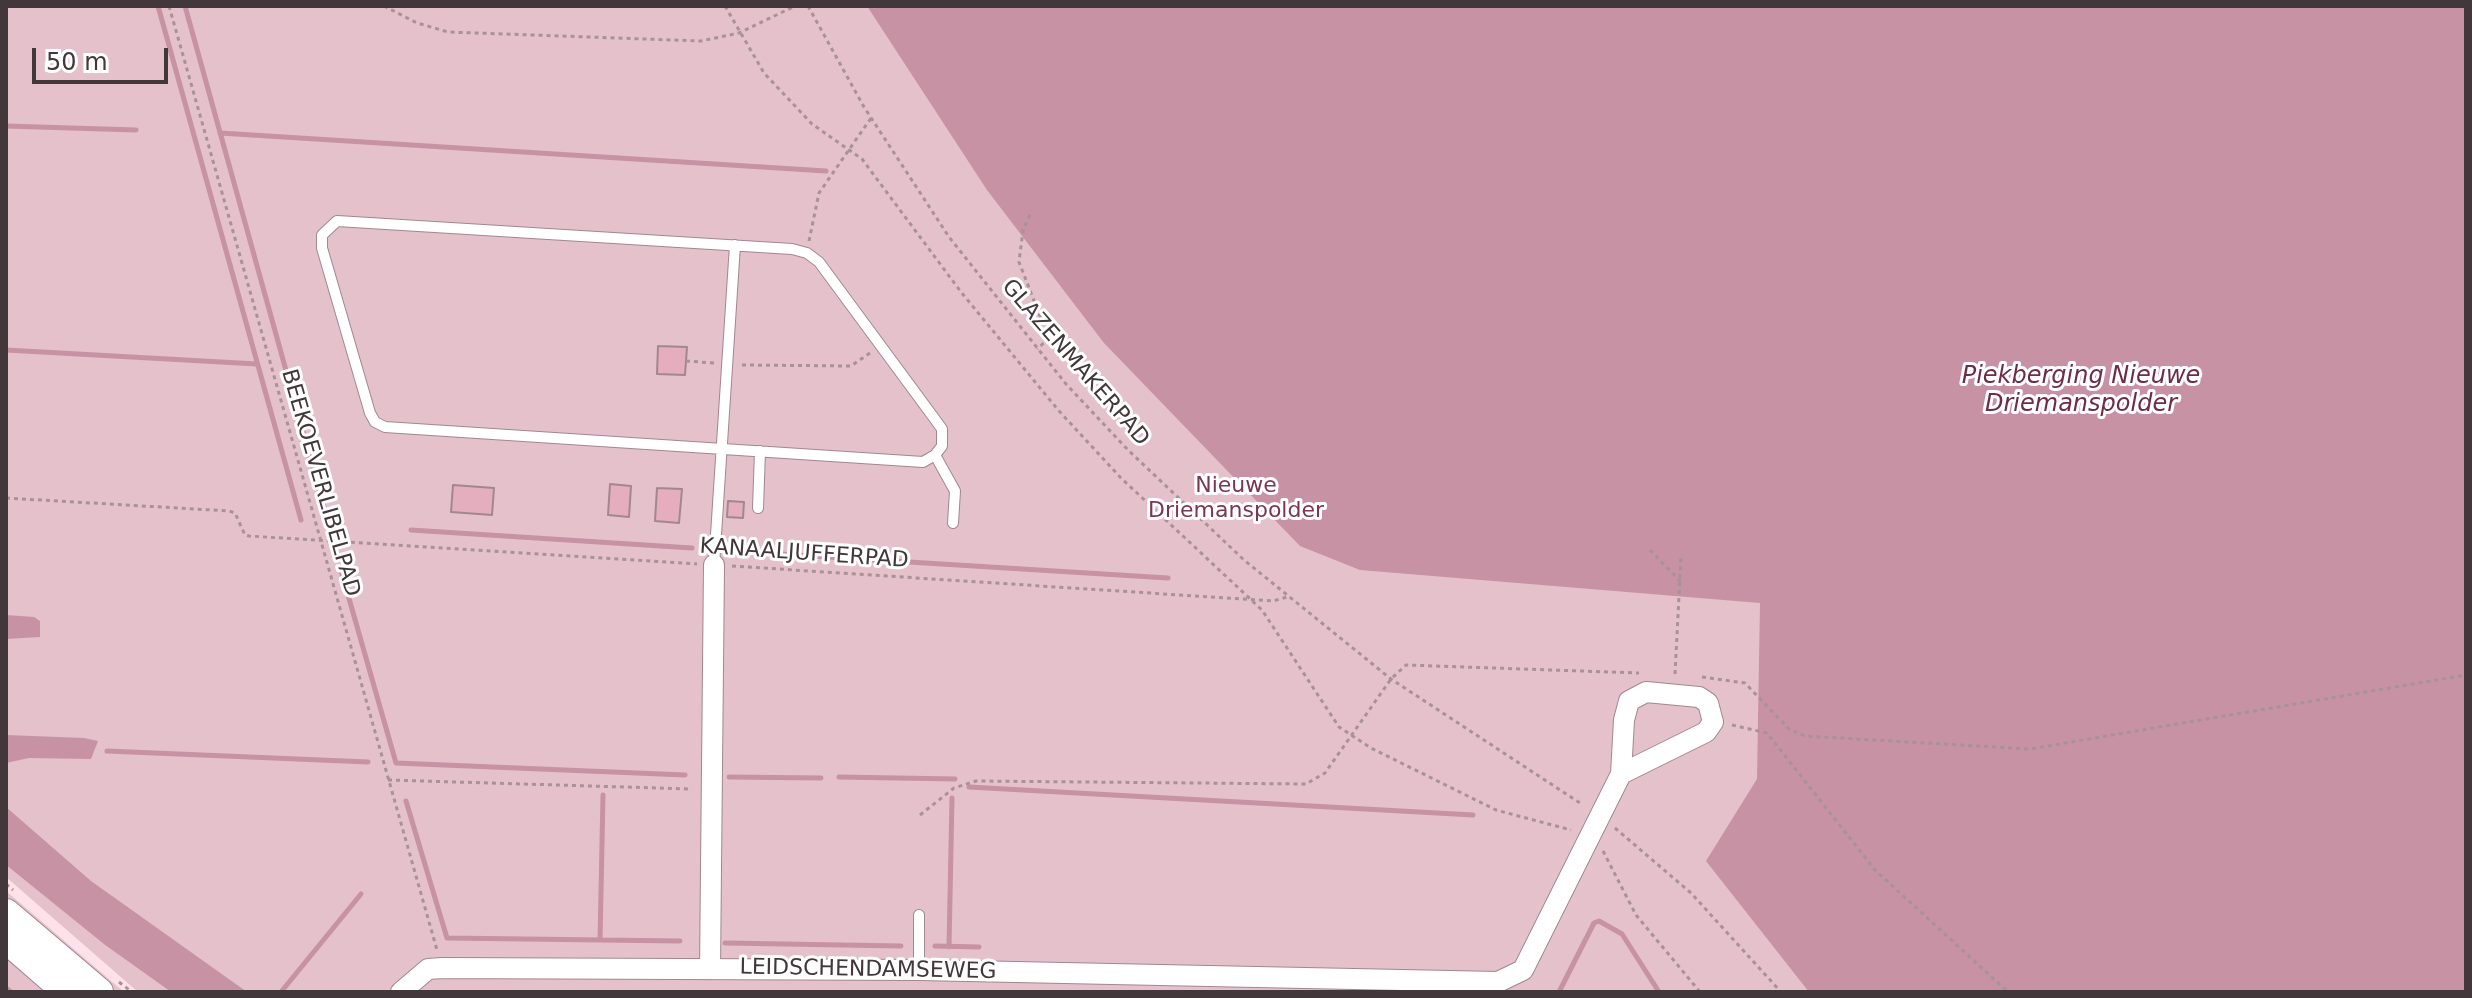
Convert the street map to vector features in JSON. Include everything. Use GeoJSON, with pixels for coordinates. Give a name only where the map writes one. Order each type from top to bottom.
{"type":"FeatureCollection","features":[{"type":"Feature","properties":{"kind":"main road"},"geometry":{"type":"LineString","coordinates":[[6,913],[99,992]]}},
{"type":"Feature","properties":{"kind":"main road"},"geometry":{"type":"LineString","coordinates":[[6,939],[67,992]]}},
{"type":"Feature","properties":{"kind":"street","name":"LEIDSCHENDAMSEWEG"},"geometry":{"type":"LineString","coordinates":[[710,969],[714,565]]}},
{"type":"Feature","properties":{"kind":"street","name":"LEIDSCHENDAMSEWEG"},"geometry":{"type":"LineString","coordinates":[[401,992],[428,969],[442,968],[919,970],[1508,980],[1523,970],[1621,774],[1624,720],[1629,701],[1646,692],[1674,684],[1708,703],[1713,722]]}},
{"type":"Feature","properties":{"kind":"street"},"geometry":{"type":"LineString","coordinates":[[1621,774],[1706,732],[1713,722]]}},
{"type":"Feature","properties":{"kind":"lane"},"geometry":{"type":"LineString","coordinates":[[337,221],[735,245],[807,253],[819,262],[942,429],[942,446],[935,455],[923,462],[385,427],[375,422],[326,263],[322,235],[337,221]]}},
{"type":"Feature","properties":{"kind":"lane"},"geometry":{"type":"LineString","coordinates":[[714,565],[735,245]]}},
{"type":"Feature","properties":{"kind":"lane"},"geometry":{"type":"LineString","coordinates":[[758,508],[760,451]]}},
{"type":"Feature","properties":{"kind":"lane"},"geometry":{"type":"LineString","coordinates":[[935,455],[955,491],[953,523]]}},
{"type":"Feature","properties":{"kind":"lane"},"geometry":{"type":"LineString","coordinates":[[919,915],[919,970]]}},
{"type":"Feature","properties":{"kind":"path","name":"BEEKOEVERLIBELPAD"},"geometry":{"type":"LineString","coordinates":[[169,6],[442,968]]}},
{"type":"Feature","properties":{"kind":"path"},"geometry":{"type":"LineString","coordinates":[[384,6],[417,23],[457,33],[701,41],[739,33],[795,6]]}},
{"type":"Feature","properties":{"kind":"path"},"geometry":{"type":"LineString","coordinates":[[725,6],[739,33],[788,102],[849,150],[877,178],[961,292],[1059,411],[1121,478],[1262,610],[1322,706],[1350,736],[1496,810],[1590,837],[1604,851],[1636,915],[1700,992]]}},
{"type":"Feature","properties":{"kind":"path","name":"GLAZENMAKERPAD"},"geometry":{"type":"LineString","coordinates":[[808,6],[871,118],[949,237],[1037,349],[1161,483],[1287,597],[1391,679]]}},
{"type":"Feature","properties":{"kind":"path"},"geometry":{"type":"LineString","coordinates":[[807,253],[819,193],[871,118]]}},
{"type":"Feature","properties":{"kind":"path"},"geometry":{"type":"LineString","coordinates":[[1030,215],[1023,230],[1019,262],[1045,329],[1046,341],[1037,349]]}},
{"type":"Feature","properties":{"kind":"path"},"geometry":{"type":"LineString","coordinates":[[686,361],[851,366],[881,345]]}},
{"type":"Feature","properties":{"kind":"path","name":"KANAALJUFFERPAD"},"geometry":{"type":"LineString","coordinates":[[6,498],[229,511],[239,518],[245,535],[1273,601],[1287,597]]}},
{"type":"Feature","properties":{"kind":"path"},"geometry":{"type":"LineString","coordinates":[[1650,550],[1681,582]]}},
{"type":"Feature","properties":{"kind":"path"},"geometry":{"type":"LineString","coordinates":[[1681,557],[1674,684],[1745,683],[1789,729],[1805,736],[2030,749],[2466,675]]}},
{"type":"Feature","properties":{"kind":"path"},"geometry":{"type":"LineString","coordinates":[[920,815],[954,788],[976,781],[1306,784],[1325,773],[1391,679],[1406,665],[1644,674]]}},
{"type":"Feature","properties":{"kind":"path"},"geometry":{"type":"LineString","coordinates":[[1713,722],[1767,733],[1875,870],[2008,992]]}},
{"type":"Feature","properties":{"kind":"path"},"geometry":{"type":"LineString","coordinates":[[388,780],[711,790]]}},
{"type":"Feature","properties":{"kind":"green space","name":"Nieuwe Driemanspolder"},"geometry":{"type":"Polygon","coordinates":[[[6,6],[2466,6],[2466,992],[175,992],[6,840],[6,6]]]}},
{"type":"Feature","properties":{"kind":"green space"},"geometry":{"type":"Polygon","coordinates":[[[6,865],[105,945],[171,992],[138,992],[6,877],[6,865]]]}},
{"type":"Feature","properties":{"kind":"green space"},"geometry":{"type":"Polygon","coordinates":[[[6,891],[124,992],[108,992],[6,904],[6,891]]]}},
{"type":"Feature","properties":{"kind":"green space"},"geometry":{"type":"Polygon","coordinates":[[[6,950],[53,992],[6,992],[6,950]]]}},
{"type":"Feature","properties":{"kind":"water","name":"Piekberging Nieuwe Driemanspolder"},"geometry":{"type":"Polygon","coordinates":[[[867,6],[2466,6],[2466,992],[1809,992],[1706,861],[1757,779],[1760,603],[1360,570],[1300,546],[1104,343],[987,190],[867,6]]]}},
{"type":"Feature","properties":{"kind":"water"},"geometry":{"type":"Polygon","coordinates":[[[6,615],[34,617],[40,621],[40,637],[6,639],[6,615]]]}},
{"type":"Feature","properties":{"kind":"water"},"geometry":{"type":"Polygon","coordinates":[[[6,735],[98,741],[91,759],[29,758],[6,763],[6,735]]]}},
{"type":"Feature","properties":{"kind":"water"},"geometry":{"type":"Polygon","coordinates":[[[6,807],[91,881],[247,992],[171,992],[105,945],[6,865],[6,807]]]}},
{"type":"Feature","properties":{"kind":"building"},"geometry":{"type":"Polygon","coordinates":[[[658,346],[687,347],[685,375],[657,374],[658,346]]]}},
{"type":"Feature","properties":{"kind":"building"},"geometry":{"type":"Polygon","coordinates":[[[610,484],[631,486],[629,517],[608,515],[610,484]]]}},
{"type":"Feature","properties":{"kind":"building"},"geometry":{"type":"Polygon","coordinates":[[[453,485],[494,488],[492,515],[451,512],[453,485]]]}},
{"type":"Feature","properties":{"kind":"building"},"geometry":{"type":"Polygon","coordinates":[[[657,488],[682,489],[679,523],[655,521],[657,488]]]}},
{"type":"Feature","properties":{"kind":"building"},"geometry":{"type":"Polygon","coordinates":[[[728,501],[744,502],[743,518],[727,517],[728,501]]]}},
{"type":"Feature","properties":{"kind":"waterway"},"geometry":{"type":"LineString","coordinates":[[158,6],[301,520]]}},
{"type":"Feature","properties":{"kind":"waterway"},"geometry":{"type":"LineString","coordinates":[[185,6],[328,522]]}},
{"type":"Feature","properties":{"kind":"waterway"},"geometry":{"type":"LineString","coordinates":[[6,126],[136,130]]}},
{"type":"Feature","properties":{"kind":"waterway"},"geometry":{"type":"LineString","coordinates":[[220,133],[826,171]]}},
{"type":"Feature","properties":{"kind":"waterway"},"geometry":{"type":"LineString","coordinates":[[6,350],[257,364]]}},
{"type":"Feature","properties":{"kind":"waterway"},"geometry":{"type":"LineString","coordinates":[[411,530],[692,548]]}},
{"type":"Feature","properties":{"kind":"waterway"},"geometry":{"type":"LineString","coordinates":[[731,551],[1168,578]]}},
{"type":"Feature","properties":{"kind":"waterway"},"geometry":{"type":"LineString","coordinates":[[340,567],[396,763],[685,775]]}},
{"type":"Feature","properties":{"kind":"waterway"},"geometry":{"type":"LineString","coordinates":[[107,751],[368,762]]}},
{"type":"Feature","properties":{"kind":"waterway"},"geometry":{"type":"LineString","coordinates":[[729,777],[821,778]]}},
{"type":"Feature","properties":{"kind":"waterway"},"geometry":{"type":"LineString","coordinates":[[839,777],[955,779]]}},
{"type":"Feature","properties":{"kind":"waterway"},"geometry":{"type":"LineString","coordinates":[[969,787],[1473,815]]}},
{"type":"Feature","properties":{"kind":"waterway"},"geometry":{"type":"LineString","coordinates":[[600,940],[603,795]]}},
{"type":"Feature","properties":{"kind":"waterway"},"geometry":{"type":"LineString","coordinates":[[949,947],[952,798]]}},
{"type":"Feature","properties":{"kind":"waterway"},"geometry":{"type":"LineString","coordinates":[[406,801],[447,938],[680,941]]}},
{"type":"Feature","properties":{"kind":"waterway"},"geometry":{"type":"LineString","coordinates":[[281,992],[361,894]]}},
{"type":"Feature","properties":{"kind":"waterway"},"geometry":{"type":"LineString","coordinates":[[1559,992],[1594,923],[1599,921],[1622,934],[1659,992]]}},
{"type":"Feature","properties":{"kind":"waterway"},"geometry":{"type":"LineString","coordinates":[[725,943],[901,946]]}},
{"type":"Feature","properties":{"kind":"waterway"},"geometry":{"type":"LineString","coordinates":[[935,946],[979,947]]}},
{"type":"Feature","properties":{"kind":"waterway"},"geometry":{"type":"LineString","coordinates":[[6,988],[11,992]]}}]}
